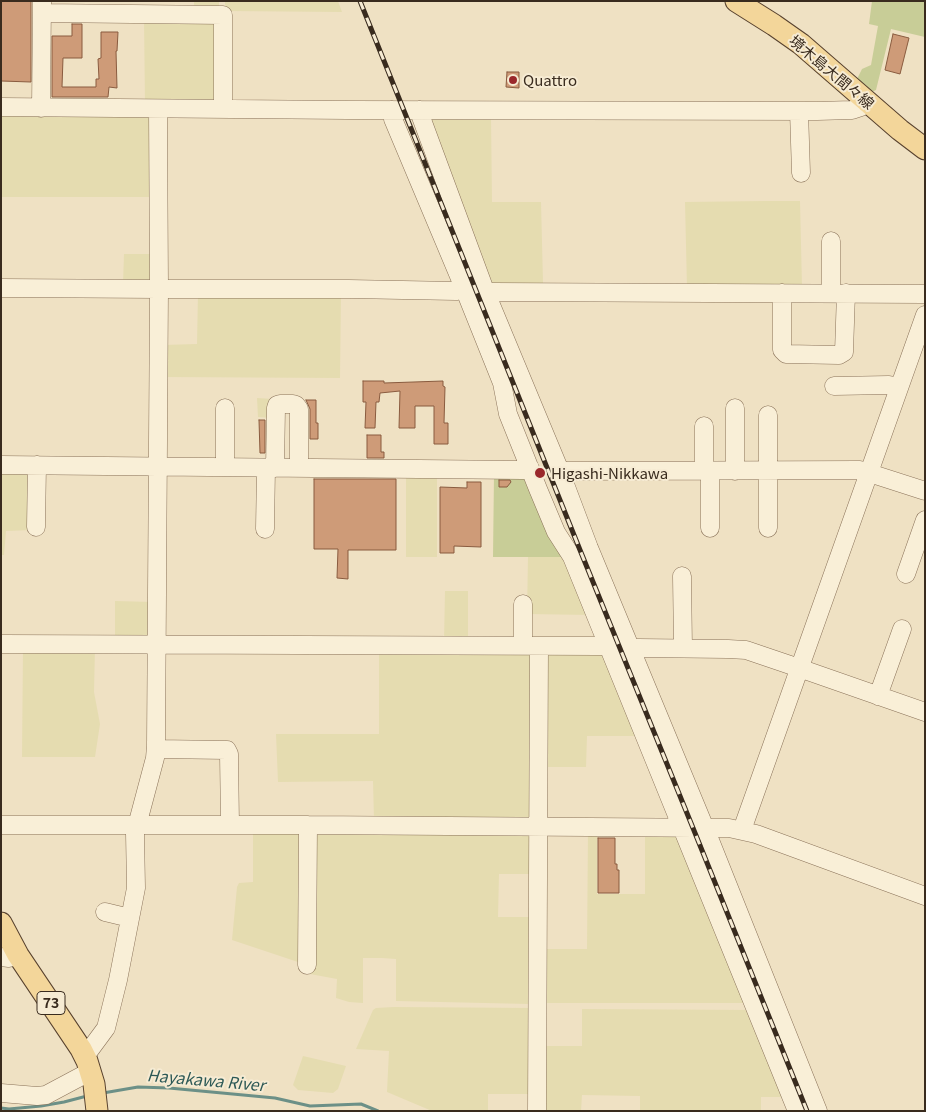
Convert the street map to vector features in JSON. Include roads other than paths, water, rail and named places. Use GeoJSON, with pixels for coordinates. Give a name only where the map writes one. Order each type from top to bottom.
{"type":"FeatureCollection","features":[{"type":"Feature","properties":{"kind":"main road","name":"境木島大間々線"},"geometry":{"type":"LineString","coordinates":[[736,1],[774,24],[801,44],[925,149]]}},
{"type":"Feature","properties":{"kind":"main road","name":"73"},"geometry":{"type":"LineString","coordinates":[[1,923],[10,956],[92,1086]]}},
{"type":"Feature","properties":{"kind":"street"},"geometry":{"type":"LineString","coordinates":[[40,108],[42,7],[140,14],[223,15],[223,108]]}},
{"type":"Feature","properties":{"kind":"street"},"geometry":{"type":"LineString","coordinates":[[1,107],[799,111],[852,110],[868,102]]}},
{"type":"Feature","properties":{"kind":"street"},"geometry":{"type":"LineString","coordinates":[[1,1093],[37,1096],[92,1086],[89,1051],[106,1028],[137,882],[135,833],[156,749],[158,645],[158,109]]}},
{"type":"Feature","properties":{"kind":"street"},"geometry":{"type":"LineString","coordinates":[[392,110],[393,119],[502,383],[508,414],[556,532],[572,556],[797,1111]]}},
{"type":"Feature","properties":{"kind":"street"},"geometry":{"type":"LineString","coordinates":[[420,110],[486,293],[560,471],[589,548],[818,1111]]}},
{"type":"Feature","properties":{"kind":"street"},"geometry":{"type":"LineString","coordinates":[[799,111],[800,173]]}},
{"type":"Feature","properties":{"kind":"street"},"geometry":{"type":"LineString","coordinates":[[782,292],[782,350],[786,354],[839,355],[844,352],[839,293],[831,241]]}},
{"type":"Feature","properties":{"kind":"street"},"geometry":{"type":"LineString","coordinates":[[1,288],[456,291],[464,288]]}},
{"type":"Feature","properties":{"kind":"street"},"geometry":{"type":"LineString","coordinates":[[486,293],[782,292],[925,294]]}},
{"type":"Feature","properties":{"kind":"street"},"geometry":{"type":"LineString","coordinates":[[742,830],[925,315]]}},
{"type":"Feature","properties":{"kind":"street"},"geometry":{"type":"LineString","coordinates":[[834,386],[889,385],[899,387]]}},
{"type":"Feature","properties":{"kind":"street"},"geometry":{"type":"LineString","coordinates":[[265,529],[276,408],[280,404],[293,404],[299,408],[299,468]]}},
{"type":"Feature","properties":{"kind":"street"},"geometry":{"type":"LineString","coordinates":[[225,408],[225,467]]}},
{"type":"Feature","properties":{"kind":"street"},"geometry":{"type":"LineString","coordinates":[[735,408],[735,471]]}},
{"type":"Feature","properties":{"kind":"street"},"geometry":{"type":"LineString","coordinates":[[768,416],[768,528]]}},
{"type":"Feature","properties":{"kind":"street"},"geometry":{"type":"LineString","coordinates":[[704,426],[710,528]]}},
{"type":"Feature","properties":{"kind":"street"},"geometry":{"type":"LineString","coordinates":[[1,465],[523,470],[530,468]]}},
{"type":"Feature","properties":{"kind":"street"},"geometry":{"type":"LineString","coordinates":[[36,527],[37,465]]}},
{"type":"Feature","properties":{"kind":"street"},"geometry":{"type":"LineString","coordinates":[[560,471],[860,470],[925,491]]}},
{"type":"Feature","properties":{"kind":"street"},"geometry":{"type":"LineString","coordinates":[[906,574],[925,520]]}},
{"type":"Feature","properties":{"kind":"street"},"geometry":{"type":"LineString","coordinates":[[682,576],[683,648]]}},
{"type":"Feature","properties":{"kind":"street"},"geometry":{"type":"LineString","coordinates":[[523,604],[531,645],[538,827],[537,1111]]}},
{"type":"Feature","properties":{"kind":"street"},"geometry":{"type":"LineString","coordinates":[[878,696],[902,629]]}},
{"type":"Feature","properties":{"kind":"street"},"geometry":{"type":"LineString","coordinates":[[1,644],[601,646],[607,644]]}},
{"type":"Feature","properties":{"kind":"street"},"geometry":{"type":"LineString","coordinates":[[631,649],[746,650],[925,712]]}},
{"type":"Feature","properties":{"kind":"street"},"geometry":{"type":"LineString","coordinates":[[156,749],[227,750],[229,754],[230,825]]}},
{"type":"Feature","properties":{"kind":"street"},"geometry":{"type":"LineString","coordinates":[[1,825],[729,828],[742,830],[925,896]]}},
{"type":"Feature","properties":{"kind":"street"},"geometry":{"type":"LineString","coordinates":[[307,965],[308,825]]}},
{"type":"Feature","properties":{"kind":"street"},"geometry":{"type":"LineString","coordinates":[[105,912],[130,918]]}},
{"type":"Feature","properties":{"kind":"waterway","name":"Hayakawa River"},"geometry":{"type":"LineString","coordinates":[[103,1093],[138,1087],[169,1088],[275,1098],[310,1106],[361,1104],[378,1111]]}},
{"type":"Feature","properties":{"kind":"waterway","name":"Hayakawa River"},"geometry":{"type":"LineString","coordinates":[[1,1108],[41,1106],[87,1096]]}},
{"type":"Feature","properties":{"kind":"railway"},"geometry":{"type":"LineString","coordinates":[[360,1],[807,1111]]}},
{"type":"Feature","properties":{"kind":"place","name":"Quattro"},"geometry":{"type":"Point","coordinates":[513,80]}},
{"type":"Feature","properties":{"kind":"place","name":"Higashi-Nikkawa"},"geometry":{"type":"Point","coordinates":[540,473]}}]}
